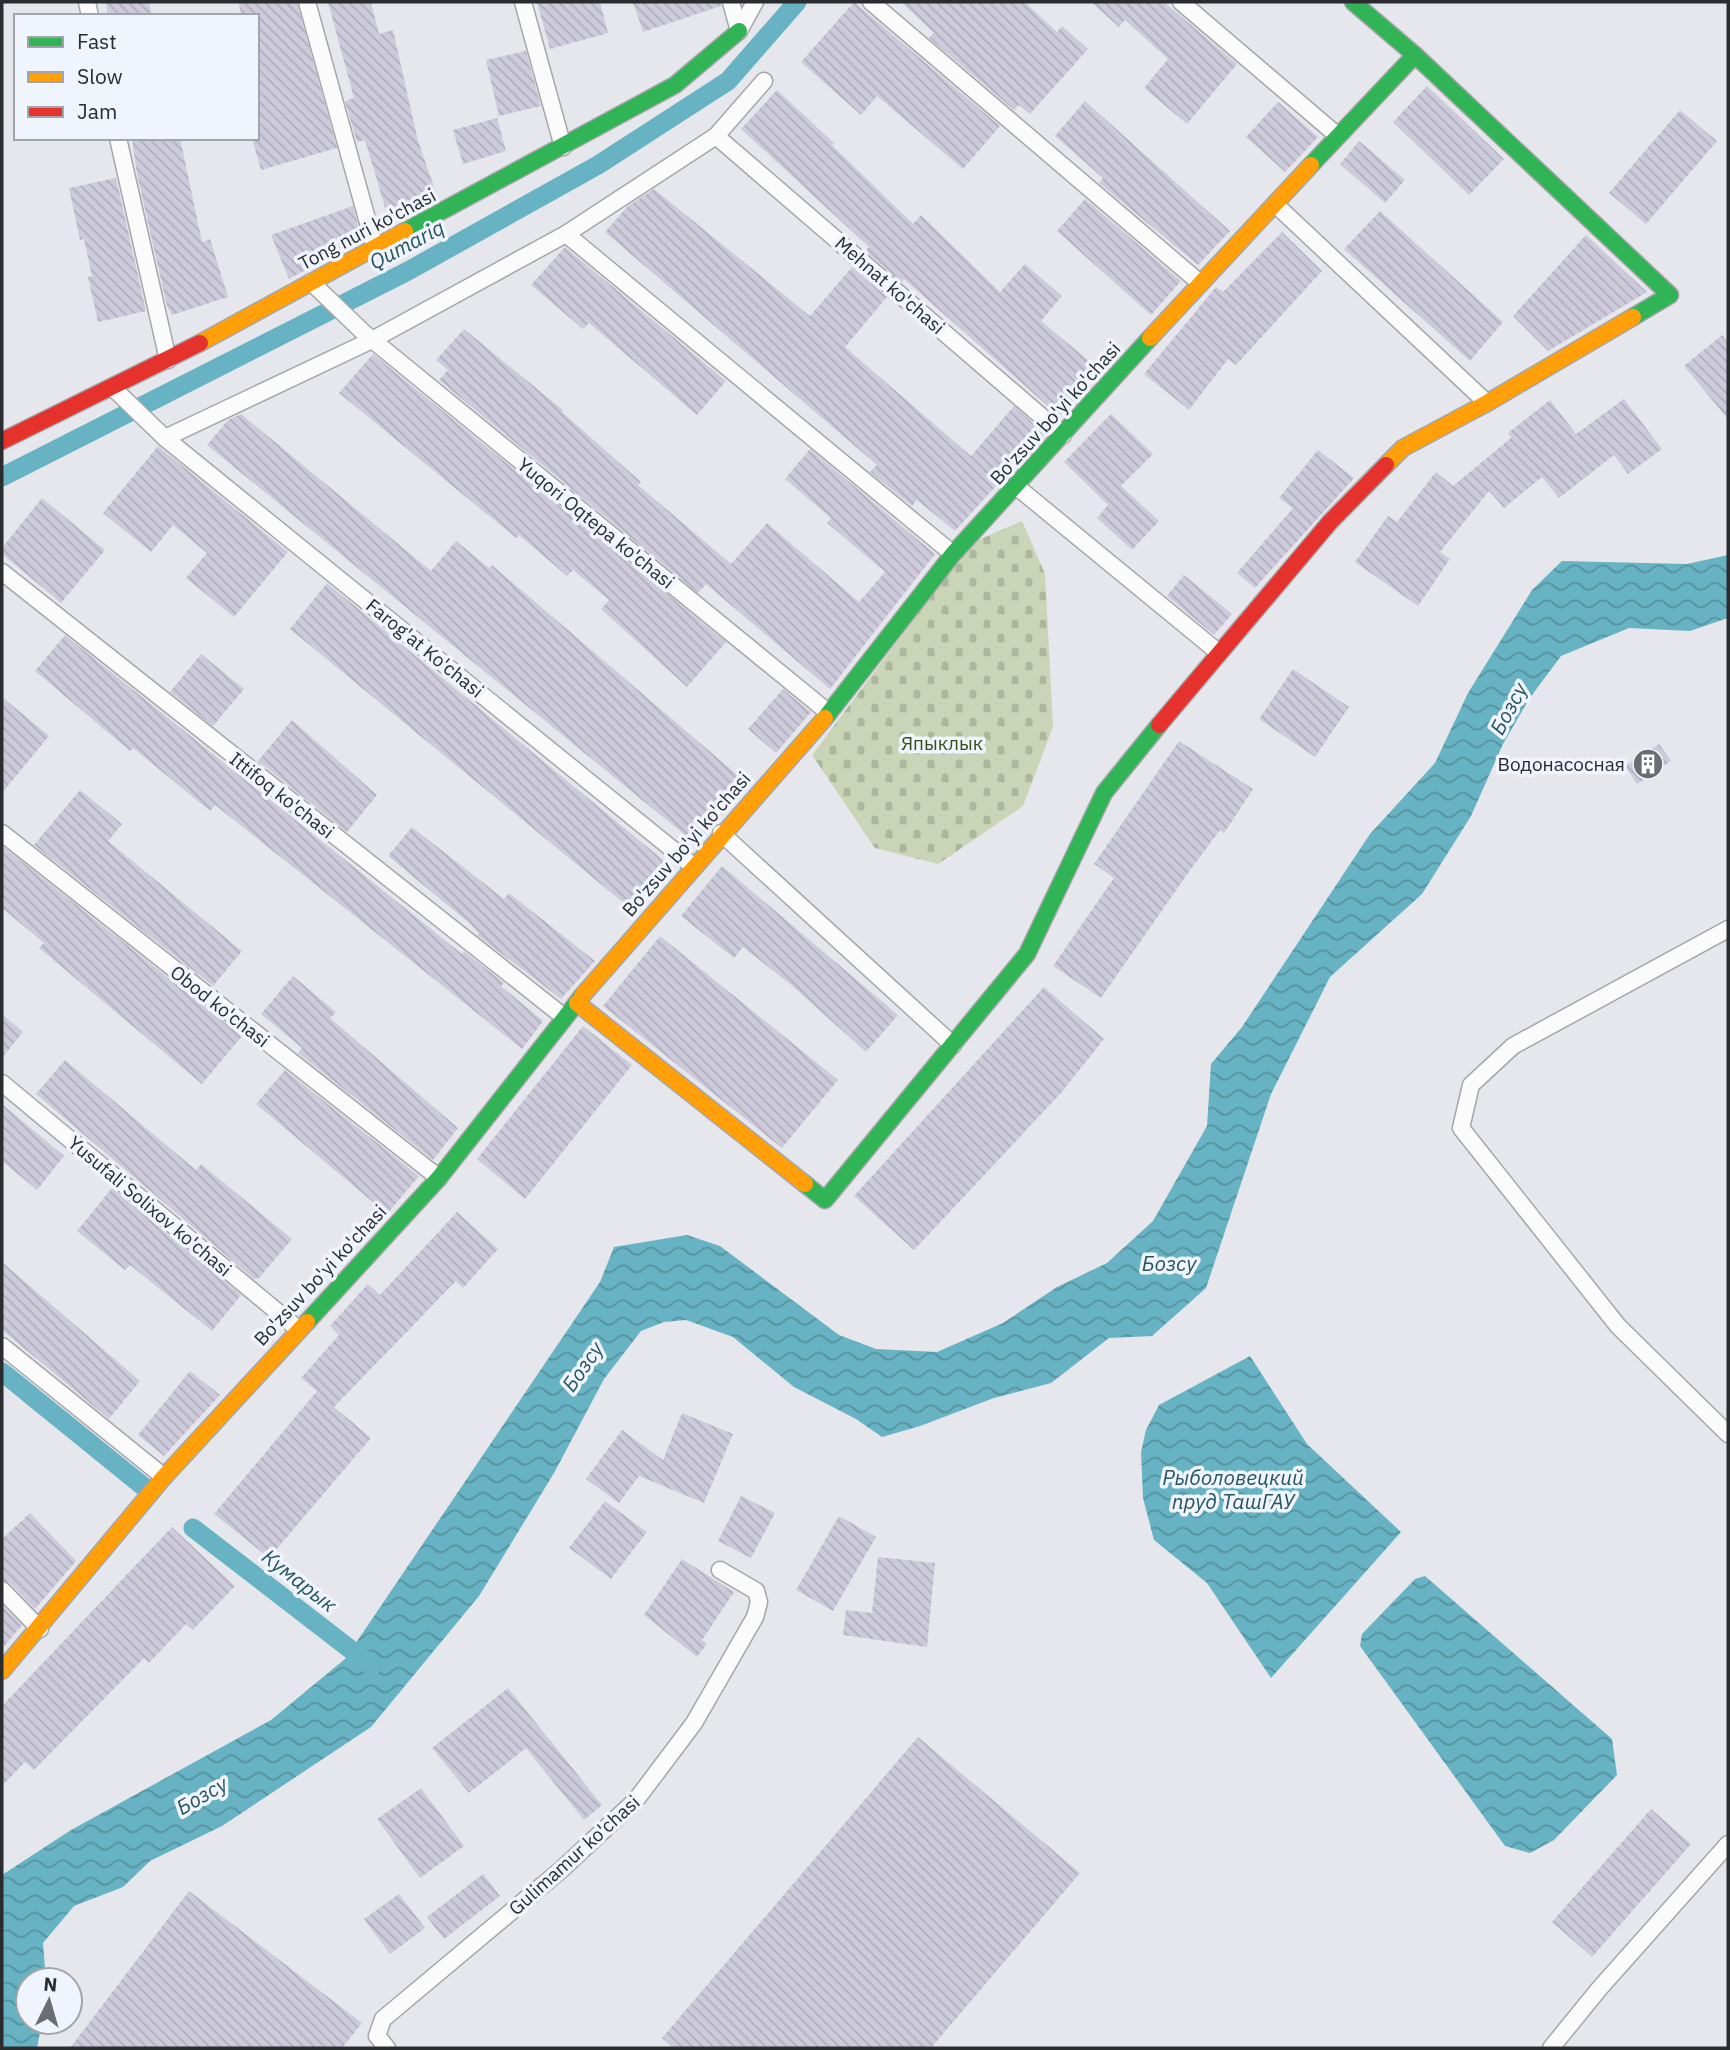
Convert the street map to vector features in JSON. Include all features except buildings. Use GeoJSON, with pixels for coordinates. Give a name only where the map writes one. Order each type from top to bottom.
{"type":"FeatureCollection","features":[{"type":"Feature","properties":{"kind":"street"},"geometry":{"type":"LineString","coordinates":[[307,2],[375,248]]}},
{"type":"Feature","properties":{"kind":"street"},"geometry":{"type":"LineString","coordinates":[[523,2],[563,147]]}},
{"type":"Feature","properties":{"kind":"street"},"geometry":{"type":"LineString","coordinates":[[731,2],[739,31]]}},
{"type":"Feature","properties":{"kind":"street"},"geometry":{"type":"LineString","coordinates":[[739,31],[755,2]]}},
{"type":"Feature","properties":{"kind":"street"},"geometry":{"type":"LineString","coordinates":[[871,2],[1200,283]]}},
{"type":"Feature","properties":{"kind":"street"},"geometry":{"type":"LineString","coordinates":[[1181,2],[1338,136]]}},
{"type":"Feature","properties":{"kind":"street"},"geometry":{"type":"LineString","coordinates":[[577,1003],[825,1200],[1027,954],[1104,793],[1217,652],[1330,522],[1402,448],[1487,403],[1670,295],[1415,55],[1353,2]]}},
{"type":"Feature","properties":{"kind":"street","name":"Tong nuri ko'chasi"},"geometry":{"type":"LineString","coordinates":[[2,441],[168,360],[675,85],[739,31]]}},
{"type":"Feature","properties":{"kind":"street","name":"Bo'zsuv bo'yi ko'chasi"},"geometry":{"type":"LineString","coordinates":[[2,1671],[40,1629],[164,1477],[439,1178],[564,1017],[721,833],[829,713],[953,554],[1017,487],[1200,283],[1415,55]]}},
{"type":"Feature","properties":{"kind":"street"},"geometry":{"type":"LineString","coordinates":[[161,433],[368,337],[566,234],[716,136],[764,81]]}},
{"type":"Feature","properties":{"kind":"street","name":"Mehnat ko'chasi"},"geometry":{"type":"LineString","coordinates":[[716,136],[1063,435]]}},
{"type":"Feature","properties":{"kind":"street"},"geometry":{"type":"LineString","coordinates":[[118,140],[168,360]]}},
{"type":"Feature","properties":{"kind":"street"},"geometry":{"type":"LineString","coordinates":[[1275,204],[1487,403]]}},
{"type":"Feature","properties":{"kind":"street"},"geometry":{"type":"LineString","coordinates":[[566,234],[953,554]]}},
{"type":"Feature","properties":{"kind":"street","name":"Yuqori Oqtepa ko'chasi"},"geometry":{"type":"LineString","coordinates":[[311,282],[368,337],[829,713]]}},
{"type":"Feature","properties":{"kind":"street","name":"Farog'at Ko'chasi"},"geometry":{"type":"LineString","coordinates":[[112,387],[161,433],[694,866]]}},
{"type":"Feature","properties":{"kind":"street"},"geometry":{"type":"LineString","coordinates":[[1017,487],[1217,652]]}},
{"type":"Feature","properties":{"kind":"street","name":"Ittifoq ko'chasi"},"geometry":{"type":"LineString","coordinates":[[2,572],[564,1017]]}},
{"type":"Feature","properties":{"kind":"street","name":"Obod ko'chasi"},"geometry":{"type":"LineString","coordinates":[[2,833],[439,1178]]}},
{"type":"Feature","properties":{"kind":"street"},"geometry":{"type":"LineString","coordinates":[[721,833],[953,1045]]}},
{"type":"Feature","properties":{"kind":"street"},"geometry":{"type":"LineString","coordinates":[[1728,929],[1513,1046],[1471,1085],[1461,1128],[1618,1326],[1728,1434]]}},
{"type":"Feature","properties":{"kind":"street","name":"Yusufali Solixov ko'chasi"},"geometry":{"type":"LineString","coordinates":[[2,1083],[298,1329]]}},
{"type":"Feature","properties":{"kind":"street"},"geometry":{"type":"LineString","coordinates":[[2,1346],[164,1477]]}},
{"type":"Feature","properties":{"kind":"street","name":"Gulimamur ko'chasi"},"geometry":{"type":"LineString","coordinates":[[387,2048],[377,2036],[383,2019],[562,1869],[636,1800],[694,1723],[755,1617],[759,1602],[756,1591],[720,1570]]}},
{"type":"Feature","properties":{"kind":"street"},"geometry":{"type":"LineString","coordinates":[[2,1590],[40,1629]]}},
{"type":"Feature","properties":{"kind":"street"},"geometry":{"type":"LineString","coordinates":[[1551,2048],[1599,1989],[1728,1844]]}},
{"type":"Feature","properties":{"kind":"green space","name":"Япыклык"},"geometry":{"type":"Polygon","coordinates":[[[1022,521],[1045,574],[1053,727],[1023,806],[938,864],[875,848],[812,755],[971,543],[1022,521]]]}},
{"type":"Feature","properties":{"kind":"water","name":"Бозсу"},"geometry":{"type":"Polygon","coordinates":[[[1728,555],[1728,618],[1690,631],[1629,628],[1561,656],[1529,699],[1503,744],[1471,816],[1422,894],[1330,977],[1271,1094],[1206,1288],[1152,1336],[1109,1338],[1051,1383],[994,1398],[920,1426],[882,1437],[856,1419],[794,1387],[733,1337],[686,1320],[664,1322],[641,1331],[604,1379],[554,1473],[479,1596],[371,1727],[222,1826],[150,1861],[123,1887],[74,1906],[43,1943],[45,1966],[14,1966],[14,2036],[39,2036],[37,2048],[2,2048],[2,1875],[71,1830],[271,1720],[345,1659],[600,1282],[614,1247],[687,1235],[720,1246],[839,1335],[876,1349],[937,1352],[1003,1323],[1057,1287],[1107,1263],[1153,1221],[1207,1126],[1211,1064],[1242,1027],[1370,834],[1435,763],[1468,693],[1532,590],[1562,561],[1687,564],[1728,555]]]}},
{"type":"Feature","properties":{"kind":"water","name":"Рыболовецкий пруд ТашГАУ"},"geometry":{"type":"Polygon","coordinates":[[[1250,1356],[1307,1444],[1401,1532],[1271,1678],[1207,1583],[1154,1540],[1143,1498],[1141,1452],[1146,1430],[1159,1405],[1250,1356]]]}},
{"type":"Feature","properties":{"kind":"water"},"geometry":{"type":"Polygon","coordinates":[[[1425,1576],[1612,1739],[1617,1775],[1554,1840],[1530,1853],[1505,1846],[1360,1646],[1362,1634],[1415,1579],[1425,1576]]]}},
{"type":"Feature","properties":{"kind":"waterway","name":"Qumariq"},"geometry":{"type":"LineString","coordinates":[[2,477],[408,271],[598,165],[728,81],[797,2]]}},
{"type":"Feature","properties":{"kind":"waterway","name":"Кумарык"},"geometry":{"type":"LineString","coordinates":[[2,1372],[144,1487]]}},
{"type":"Feature","properties":{"kind":"waterway","name":"Кумарык"},"geometry":{"type":"LineString","coordinates":[[193,1528],[372,1666]]}},
{"type":"Feature","properties":{"kind":"traffic: fast"},"geometry":{"type":"LineString","coordinates":[[1353,2],[1415,55],[1670,295],[1633,317]]}},
{"type":"Feature","properties":{"kind":"traffic: fast"},"geometry":{"type":"LineString","coordinates":[[405,231],[675,85],[739,31]]}},
{"type":"Feature","properties":{"kind":"traffic: fast"},"geometry":{"type":"LineString","coordinates":[[1311,165],[1415,55]]}},
{"type":"Feature","properties":{"kind":"traffic: fast"},"geometry":{"type":"LineString","coordinates":[[825,718],[953,554],[1150,338]]}},
{"type":"Feature","properties":{"kind":"traffic: fast"},"geometry":{"type":"LineString","coordinates":[[805,1184],[825,1200],[1027,954],[1104,793],[1159,725]]}},
{"type":"Feature","properties":{"kind":"traffic: fast"},"geometry":{"type":"LineString","coordinates":[[307,1322],[439,1178],[582,996]]}},
{"type":"Feature","properties":{"kind":"traffic: slow"},"geometry":{"type":"LineString","coordinates":[[1150,338],[1311,165]]}},
{"type":"Feature","properties":{"kind":"traffic: slow"},"geometry":{"type":"LineString","coordinates":[[200,343],[405,231]]}},
{"type":"Feature","properties":{"kind":"traffic: slow"},"geometry":{"type":"LineString","coordinates":[[1386,465],[1403,448],[1487,403],[1633,317]]}},
{"type":"Feature","properties":{"kind":"traffic: slow"},"geometry":{"type":"LineString","coordinates":[[582,996],[825,718]]}},
{"type":"Feature","properties":{"kind":"traffic: slow"},"geometry":{"type":"LineString","coordinates":[[577,1003],[805,1184]]}},
{"type":"Feature","properties":{"kind":"traffic: slow"},"geometry":{"type":"LineString","coordinates":[[2,1671],[164,1477],[307,1322]]}},
{"type":"Feature","properties":{"kind":"traffic: jam"},"geometry":{"type":"LineString","coordinates":[[2,441],[200,343]]}},
{"type":"Feature","properties":{"kind":"traffic: jam"},"geometry":{"type":"LineString","coordinates":[[1159,725],[1330,522],[1386,465]]}},
{"type":"Feature","properties":{"kind":"place","name":"Водонасосная"},"geometry":{"type":"Point","coordinates":[1648,764]}}]}
